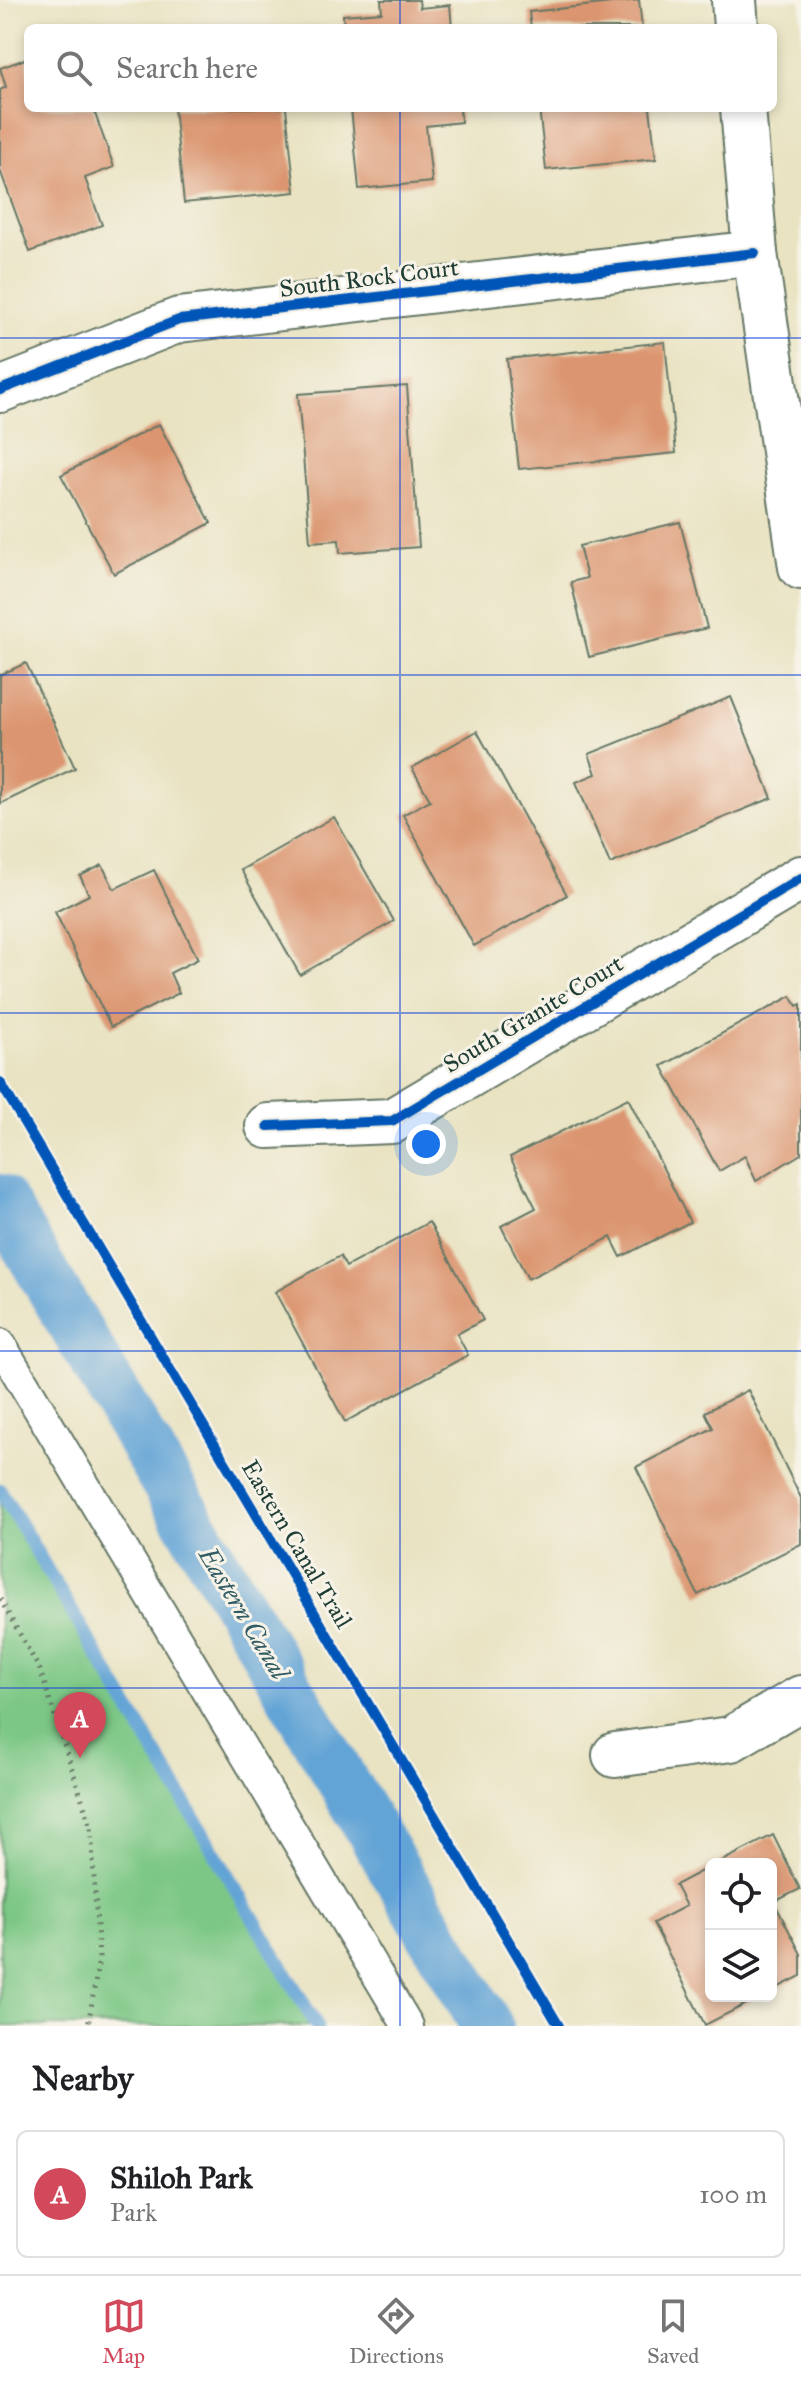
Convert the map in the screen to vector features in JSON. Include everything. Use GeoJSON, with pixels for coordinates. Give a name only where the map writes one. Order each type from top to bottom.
{"type":"FeatureCollection","features":[{"type":"Feature","properties":{"kind":"street"},"geometry":{"type":"LineString","coordinates":[[734,0],[736,24]]}},
{"type":"Feature","properties":{"kind":"street"},"geometry":{"type":"LineString","coordinates":[[743,112],[755,253],[801,567]]}},
{"type":"Feature","properties":{"kind":"street","name":"South Rock Court"},"geometry":{"type":"LineString","coordinates":[[0,390],[179,320],[755,253]]}},
{"type":"Feature","properties":{"kind":"street","name":"South Granite Court"},"geometry":{"type":"LineString","coordinates":[[268,1126],[392,1121],[801,878]]}},
{"type":"Feature","properties":{"kind":"street"},"geometry":{"type":"LineString","coordinates":[[615,1755],[731,1739],[801,1698]]}},
{"type":"Feature","properties":{"kind":"lane"},"geometry":{"type":"LineString","coordinates":[[0,1344],[408,2026]]}},
{"type":"Feature","properties":{"kind":"path"},"geometry":{"type":"LineString","coordinates":[[0,1599],[40,1670],[91,1827],[99,1959],[88,2026]]}},
{"type":"Feature","properties":{"kind":"green space"},"geometry":{"type":"Polygon","coordinates":[[[0,1489],[318,2026],[0,2026],[0,1489]]]}},
{"type":"Feature","properties":{"kind":"building"},"geometry":{"type":"Polygon","coordinates":[[[381,0],[419,0],[420,8],[450,5],[452,24],[344,24],[343,15],[382,12],[381,0]]]}},
{"type":"Feature","properties":{"kind":"building"},"geometry":{"type":"Polygon","coordinates":[[[639,0],[642,24],[530,24],[529,12],[639,0]]]}},
{"type":"Feature","properties":{"kind":"building"},"geometry":{"type":"Polygon","coordinates":[[[24,59],[24,112],[94,112],[114,167],[85,178],[102,225],[30,252],[0,170],[0,90],[6,87],[0,68],[24,59]]]}},
{"type":"Feature","properties":{"kind":"building"},"geometry":{"type":"Polygon","coordinates":[[[174,112],[286,112],[295,192],[184,203],[174,112]]]}},
{"type":"Feature","properties":{"kind":"building"},"geometry":{"type":"Polygon","coordinates":[[[351,112],[460,112],[461,122],[426,126],[432,182],[359,189],[351,112]]]}},
{"type":"Feature","properties":{"kind":"building"},"geometry":{"type":"Polygon","coordinates":[[[539,112],[650,112],[656,159],[546,170],[539,112]]]}},
{"type":"Feature","properties":{"kind":"building"},"geometry":{"type":"Polygon","coordinates":[[[665,342],[676,453],[519,469],[507,359],[665,342]]]}},
{"type":"Feature","properties":{"kind":"building"},"geometry":{"type":"Polygon","coordinates":[[[407,386],[419,547],[340,553],[339,540],[310,542],[298,394],[407,386]]]}},
{"type":"Feature","properties":{"kind":"building"},"geometry":{"type":"Polygon","coordinates":[[[159,424],[211,523],[114,574],[61,475],[159,424]]]}},
{"type":"Feature","properties":{"kind":"building"},"geometry":{"type":"Polygon","coordinates":[[[680,522],[707,628],[589,657],[571,582],[587,578],[579,546],[680,522]]]}},
{"type":"Feature","properties":{"kind":"building"},"geometry":{"type":"Polygon","coordinates":[[[26,663],[75,768],[0,804],[0,675],[26,663]]]}},
{"type":"Feature","properties":{"kind":"building"},"geometry":{"type":"Polygon","coordinates":[[[731,697],[772,798],[610,864],[576,782],[596,774],[589,754],[731,697]]]}},
{"type":"Feature","properties":{"kind":"building"},"geometry":{"type":"Polygon","coordinates":[[[477,731],[567,895],[474,946],[403,815],[430,800],[412,768],[477,731]]]}},
{"type":"Feature","properties":{"kind":"building"},"geometry":{"type":"Polygon","coordinates":[[[334,817],[394,921],[300,975],[241,870],[334,817]]]}},
{"type":"Feature","properties":{"kind":"building"},"geometry":{"type":"Polygon","coordinates":[[[102,865],[114,889],[154,870],[198,959],[170,973],[179,993],[111,1027],[55,912],[89,895],[80,876],[102,865]]]}},
{"type":"Feature","properties":{"kind":"building"},"geometry":{"type":"Polygon","coordinates":[[[791,996],[797,1006],[801,1004],[801,1154],[756,1181],[745,1156],[719,1171],[662,1066],[791,996]]]}},
{"type":"Feature","properties":{"kind":"building"},"geometry":{"type":"Polygon","coordinates":[[[628,1098],[690,1222],[621,1257],[611,1237],[528,1279],[501,1226],[536,1208],[510,1157],[628,1098]]]}},
{"type":"Feature","properties":{"kind":"building"},"geometry":{"type":"Polygon","coordinates":[[[429,1222],[483,1320],[457,1334],[468,1355],[345,1422],[275,1292],[340,1256],[346,1267],[429,1222]]]}},
{"type":"Feature","properties":{"kind":"building"},"geometry":{"type":"Polygon","coordinates":[[[748,1390],[801,1498],[801,1544],[698,1595],[636,1467],[713,1428],[705,1412],[748,1390]]]}},
{"type":"Feature","properties":{"kind":"building"},"geometry":{"type":"Polygon","coordinates":[[[773,1835],[800,1889],[777,1900],[777,1858],[728,1858],[773,1835]]]}},
{"type":"Feature","properties":{"kind":"building"},"geometry":{"type":"Polygon","coordinates":[[[705,1869],[705,2002],[750,2002],[705,2025],[653,1923],[686,1906],[675,1885],[705,1869]]]}},
{"type":"Feature","properties":{"kind":"building"},"geometry":{"type":"Polygon","coordinates":[[[777,1908],[801,1954],[801,1976],[777,1988],[777,1908]]]}},
{"type":"Feature","properties":{"kind":"waterway","name":"Eastern Canal"},"geometry":{"type":"LineString","coordinates":[[0,1200],[487,2026]]}},
{"type":"Feature","properties":{"kind":"waterway"},"geometry":{"type":"LineString","coordinates":[[0,1490],[317,2026]]}},
{"type":"Feature","properties":{"kind":"cycle path"},"geometry":{"type":"LineString","coordinates":[[0,390],[179,320],[755,253]]}},
{"type":"Feature","properties":{"kind":"cycle path"},"geometry":{"type":"LineString","coordinates":[[268,1126],[392,1121],[801,878]]}},
{"type":"Feature","properties":{"kind":"cycle path","name":"Eastern Canal Trail"},"geometry":{"type":"LineString","coordinates":[[0,1082],[559,2026]]}},
{"type":"Feature","properties":{"kind":"place","name":"Shiloh Park"},"geometry":{"type":"Point","coordinates":[80,1758]}}]}
